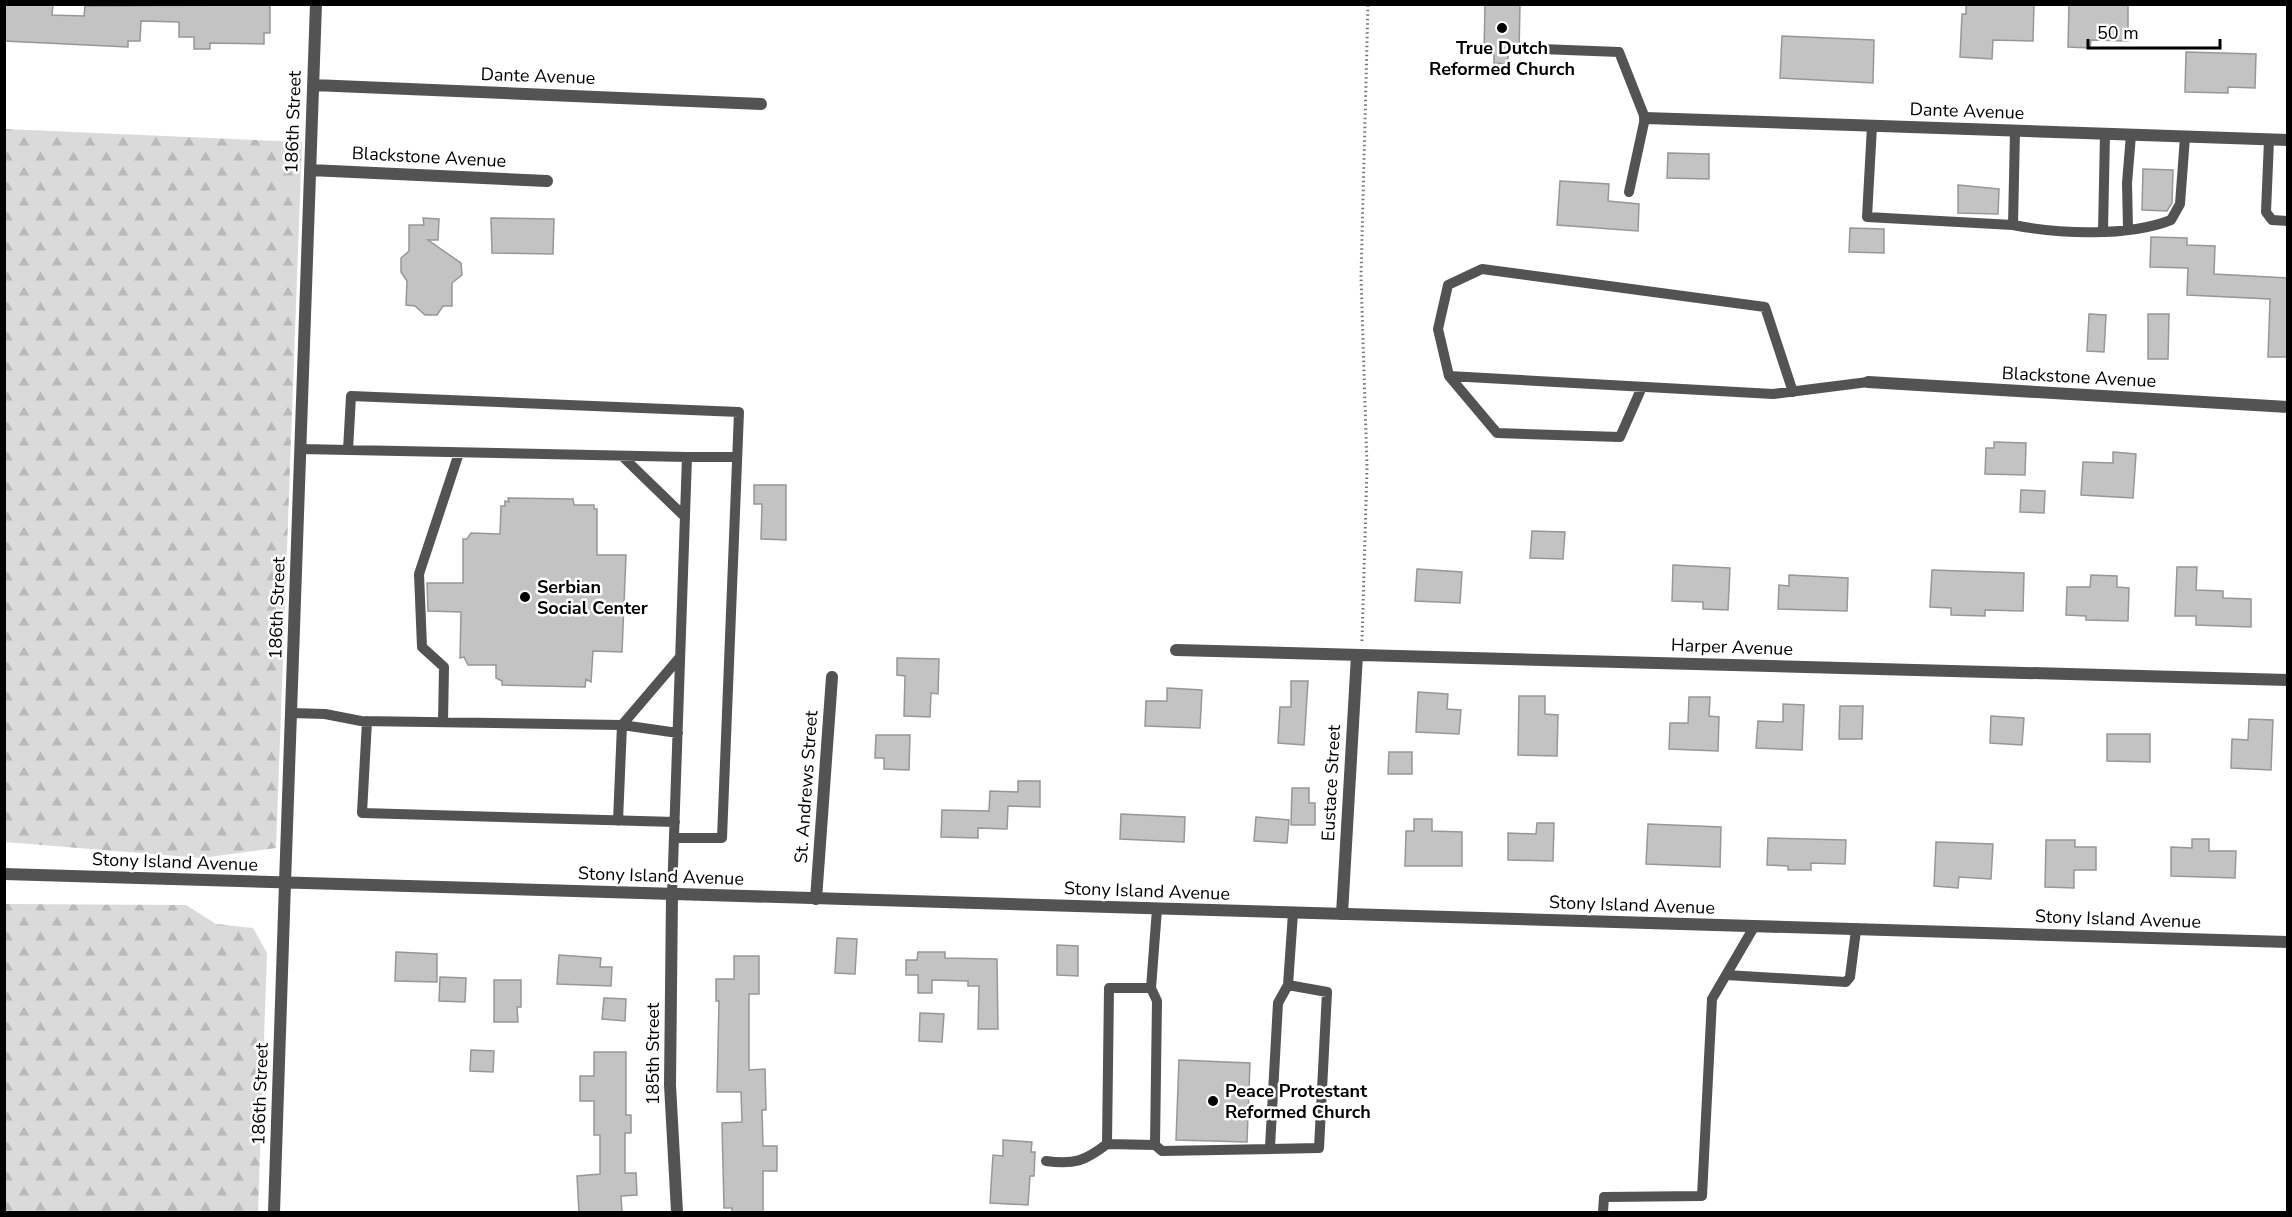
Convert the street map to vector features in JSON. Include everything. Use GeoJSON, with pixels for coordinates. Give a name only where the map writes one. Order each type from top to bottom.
{"type":"FeatureCollection","features":[{"type":"Feature","properties":{"kind":"street","name":"186th Street"},"geometry":{"type":"LineString","coordinates":[[274,1212],[316,4]]}},
{"type":"Feature","properties":{"kind":"street","name":"Dante Avenue"},"geometry":{"type":"LineString","coordinates":[[313,85],[761,104]]}},
{"type":"Feature","properties":{"kind":"street","name":"Dante Avenue"},"geometry":{"type":"LineString","coordinates":[[1645,118],[2288,140]]}},
{"type":"Feature","properties":{"kind":"street","name":"Blackstone Avenue"},"geometry":{"type":"LineString","coordinates":[[310,170],[547,181]]}},
{"type":"Feature","properties":{"kind":"street","name":"Blackstone Avenue"},"geometry":{"type":"LineString","coordinates":[[1868,382],[2288,407]]}},
{"type":"Feature","properties":{"kind":"street","name":"Harper Avenue"},"geometry":{"type":"LineString","coordinates":[[1176,650],[2288,680]]}},
{"type":"Feature","properties":{"kind":"street","name":"Eustace Street"},"geometry":{"type":"LineString","coordinates":[[1342,914],[1360,655]]}},
{"type":"Feature","properties":{"kind":"street","name":"St. Andrews Street"},"geometry":{"type":"LineString","coordinates":[[816,899],[831,677]]}},
{"type":"Feature","properties":{"kind":"street","name":"Stony Island Avenue"},"geometry":{"type":"LineString","coordinates":[[4,874],[2288,942]]}},
{"type":"Feature","properties":{"kind":"street","name":"185th Street"},"geometry":{"type":"LineString","coordinates":[[672,895],[670,1085],[677,1212]]}},
{"type":"Feature","properties":{"kind":"lane"},"geometry":{"type":"LineString","coordinates":[[1541,49],[1619,52],[1645,118],[1629,192]]}},
{"type":"Feature","properties":{"kind":"lane"},"geometry":{"type":"LineString","coordinates":[[1872,126],[1867,217],[2013,225],[2039,230],[2103,231],[2163,223],[2176,214],[2180,204],[2185,137]]}},
{"type":"Feature","properties":{"kind":"lane"},"geometry":{"type":"LineString","coordinates":[[2013,225],[2015,131]]}},
{"type":"Feature","properties":{"kind":"lane"},"geometry":{"type":"LineString","coordinates":[[2103,231],[2105,134]]}},
{"type":"Feature","properties":{"kind":"lane"},"geometry":{"type":"LineString","coordinates":[[2128,229],[2127,183],[2131,135]]}},
{"type":"Feature","properties":{"kind":"lane"},"geometry":{"type":"LineString","coordinates":[[2269,140],[2266,212],[2272,219],[2288,221]]}},
{"type":"Feature","properties":{"kind":"lane"},"geometry":{"type":"LineString","coordinates":[[1642,387],[1620,437],[1497,433],[1449,376],[1438,329],[1449,285],[1482,270],[1765,307],[1793,392]]}},
{"type":"Feature","properties":{"kind":"lane"},"geometry":{"type":"LineString","coordinates":[[1449,376],[1773,394],[1868,382]]}},
{"type":"Feature","properties":{"kind":"lane"},"geometry":{"type":"LineString","coordinates":[[348,450],[351,396],[739,412],[722,838],[674,838]]}},
{"type":"Feature","properties":{"kind":"lane"},"geometry":{"type":"LineString","coordinates":[[300,449],[687,458],[737,457]]}},
{"type":"Feature","properties":{"kind":"lane"},"geometry":{"type":"LineString","coordinates":[[443,722],[444,667],[422,647],[419,574],[459,453]]}},
{"type":"Feature","properties":{"kind":"lane"},"geometry":{"type":"LineString","coordinates":[[622,456],[685,517]]}},
{"type":"Feature","properties":{"kind":"lane"},"geometry":{"type":"LineString","coordinates":[[672,895],[687,458]]}},
{"type":"Feature","properties":{"kind":"lane"},"geometry":{"type":"LineString","coordinates":[[618,821],[622,725],[680,657]]}},
{"type":"Feature","properties":{"kind":"lane"},"geometry":{"type":"LineString","coordinates":[[291,713],[325,714],[367,721],[622,725],[678,733]]}},
{"type":"Feature","properties":{"kind":"lane"},"geometry":{"type":"LineString","coordinates":[[367,721],[362,813],[675,822]]}},
{"type":"Feature","properties":{"kind":"lane"},"geometry":{"type":"LineString","coordinates":[[1155,1145],[1157,1001],[1151,988],[1157,909]]}},
{"type":"Feature","properties":{"kind":"lane"},"geometry":{"type":"LineString","coordinates":[[1270,1147],[1278,1003],[1288,985],[1293,913]]}},
{"type":"Feature","properties":{"kind":"lane"},"geometry":{"type":"LineString","coordinates":[[1603,1212],[1604,1197],[1702,1196],[1712,999],[1754,927]]}},
{"type":"Feature","properties":{"kind":"lane"},"geometry":{"type":"LineString","coordinates":[[1726,975],[1846,982],[1850,977],[1856,930]]}},
{"type":"Feature","properties":{"kind":"lane"},"geometry":{"type":"LineString","coordinates":[[1046,1161],[1063,1164],[1087,1159],[1107,1144],[1155,1145],[1162,1151],[1236,1151],[1270,1147],[1319,1148],[1327,992],[1288,985]]}},
{"type":"Feature","properties":{"kind":"lane"},"geometry":{"type":"LineString","coordinates":[[1107,1144],[1109,988],[1151,988]]}},
{"type":"Feature","properties":{"kind":"path"},"geometry":{"type":"LineString","coordinates":[[1360,655],[1367,467],[1361,277],[1368,4]]}},
{"type":"Feature","properties":{"kind":"green space"},"geometry":{"type":"Polygon","coordinates":[[[5,129],[302,142],[276,848],[201,858],[5,842],[5,129]]]}},
{"type":"Feature","properties":{"kind":"green space"},"geometry":{"type":"Polygon","coordinates":[[[5,904],[186,905],[216,924],[253,928],[267,953],[258,1212],[5,1212],[5,904]]]}},
{"type":"Feature","properties":{"kind":"building"},"geometry":{"type":"Polygon","coordinates":[[[4,4],[53,4],[52,15],[84,16],[85,6],[270,5],[270,33],[264,33],[264,44],[210,43],[210,49],[194,49],[194,37],[179,37],[179,22],[141,21],[140,41],[128,41],[128,47],[4,41],[4,4]]]}},
{"type":"Feature","properties":{"kind":"building","name":"True Dutch Reformed Church"},"geometry":{"type":"Polygon","coordinates":[[[1485,4],[1520,4],[1519,53],[1508,52],[1508,64],[1494,63],[1494,52],[1484,52],[1485,4]]]}},
{"type":"Feature","properties":{"kind":"building"},"geometry":{"type":"Polygon","coordinates":[[[1966,4],[2034,4],[2033,41],[1993,40],[1992,59],[1960,57],[1962,14],[1966,14],[1966,4]]]}},
{"type":"Feature","properties":{"kind":"building"},"geometry":{"type":"Polygon","coordinates":[[[2069,4],[2128,4],[2128,41],[2091,40],[2090,48],[2068,47],[2069,4]]]}},
{"type":"Feature","properties":{"kind":"building"},"geometry":{"type":"Polygon","coordinates":[[[1782,36],[1874,40],[1873,83],[1780,78],[1782,36]]]}},
{"type":"Feature","properties":{"kind":"building"},"geometry":{"type":"Polygon","coordinates":[[[2186,52],[2256,54],[2255,88],[2228,87],[2228,93],[2185,92],[2186,52]]]}},
{"type":"Feature","properties":{"kind":"building"},"geometry":{"type":"Polygon","coordinates":[[[1668,153],[1709,154],[1709,179],[1667,178],[1668,153]]]}},
{"type":"Feature","properties":{"kind":"building"},"geometry":{"type":"Polygon","coordinates":[[[2143,169],[2173,170],[2172,203],[2167,211],[2142,210],[2143,169]]]}},
{"type":"Feature","properties":{"kind":"building"},"geometry":{"type":"Polygon","coordinates":[[[1560,181],[1609,184],[1608,201],[1639,204],[1638,231],[1557,225],[1560,181]]]}},
{"type":"Feature","properties":{"kind":"building"},"geometry":{"type":"Polygon","coordinates":[[[1958,185],[1999,189],[1998,214],[1958,213],[1958,185]]]}},
{"type":"Feature","properties":{"kind":"building"},"geometry":{"type":"Polygon","coordinates":[[[423,218],[439,219],[438,240],[428,240],[461,263],[462,275],[452,283],[452,306],[443,306],[437,315],[425,315],[415,306],[406,305],[407,281],[401,272],[401,258],[409,251],[409,225],[424,225],[423,218]]]}},
{"type":"Feature","properties":{"kind":"building"},"geometry":{"type":"Polygon","coordinates":[[[491,218],[554,219],[553,254],[492,253],[491,218]]]}},
{"type":"Feature","properties":{"kind":"building"},"geometry":{"type":"Polygon","coordinates":[[[1850,228],[1884,229],[1884,253],[1849,252],[1850,228]]]}},
{"type":"Feature","properties":{"kind":"building"},"geometry":{"type":"Polygon","coordinates":[[[2151,237],[2187,238],[2187,245],[2215,246],[2214,274],[2288,278],[2288,357],[2268,357],[2270,299],[2187,295],[2188,268],[2150,267],[2151,237]]]}},
{"type":"Feature","properties":{"kind":"building"},"geometry":{"type":"Polygon","coordinates":[[[2089,314],[2106,315],[2104,352],[2087,351],[2089,314]]]}},
{"type":"Feature","properties":{"kind":"building"},"geometry":{"type":"Polygon","coordinates":[[[2148,314],[2169,314],[2168,359],[2148,359],[2148,314]]]}},
{"type":"Feature","properties":{"kind":"building"},"geometry":{"type":"Polygon","coordinates":[[[1994,442],[2026,443],[2025,475],[1985,474],[1986,448],[1994,448],[1994,442]]]}},
{"type":"Feature","properties":{"kind":"building"},"geometry":{"type":"Polygon","coordinates":[[[2113,452],[2136,454],[2133,498],[2081,495],[2083,462],[2113,463],[2113,452]]]}},
{"type":"Feature","properties":{"kind":"building"},"geometry":{"type":"Polygon","coordinates":[[[754,485],[786,485],[786,540],[761,539],[762,504],[754,504],[754,485]]]}},
{"type":"Feature","properties":{"kind":"building"},"geometry":{"type":"Polygon","coordinates":[[[2021,490],[2045,491],[2044,513],[2020,512],[2021,490]]]}},
{"type":"Feature","properties":{"kind":"building","name":"Serbian Social Center"},"geometry":{"type":"Polygon","coordinates":[[[508,498],[573,499],[574,505],[594,505],[594,509],[597,509],[597,555],[626,555],[622,652],[593,651],[591,682],[586,679],[585,687],[502,685],[502,681],[496,678],[496,665],[468,665],[464,657],[460,658],[461,612],[428,611],[427,583],[463,583],[463,539],[467,539],[471,533],[500,534],[501,506],[505,506],[505,501],[509,502],[508,498]]]}},
{"type":"Feature","properties":{"kind":"building"},"geometry":{"type":"Polygon","coordinates":[[[1532,531],[1565,532],[1563,559],[1530,558],[1532,531]]]}},
{"type":"Feature","properties":{"kind":"building"},"geometry":{"type":"Polygon","coordinates":[[[1673,565],[1730,568],[1728,610],[1703,609],[1703,602],[1672,601],[1673,565]]]}},
{"type":"Feature","properties":{"kind":"building"},"geometry":{"type":"Polygon","coordinates":[[[2177,567],[2197,567],[2196,590],[2223,591],[2223,598],[2251,599],[2251,627],[2196,625],[2196,616],[2175,616],[2177,567]]]}},
{"type":"Feature","properties":{"kind":"building"},"geometry":{"type":"Polygon","coordinates":[[[1417,569],[1462,572],[1460,603],[1415,601],[1417,569]]]}},
{"type":"Feature","properties":{"kind":"building"},"geometry":{"type":"Polygon","coordinates":[[[1932,570],[2024,573],[2023,611],[1985,610],[1985,616],[1951,615],[1951,608],[1930,607],[1932,570]]]}},
{"type":"Feature","properties":{"kind":"building"},"geometry":{"type":"Polygon","coordinates":[[[1789,575],[1848,578],[1847,611],[1778,609],[1779,585],[1789,586],[1789,575]]]}},
{"type":"Feature","properties":{"kind":"building"},"geometry":{"type":"Polygon","coordinates":[[[2091,575],[2117,576],[2117,587],[2129,588],[2128,621],[2086,620],[2086,616],[2066,615],[2067,587],[2090,587],[2091,575]]]}},
{"type":"Feature","properties":{"kind":"building"},"geometry":{"type":"Polygon","coordinates":[[[897,658],[939,659],[938,694],[931,693],[930,717],[904,716],[905,676],[897,675],[897,658]]]}},
{"type":"Feature","properties":{"kind":"building"},"geometry":{"type":"Polygon","coordinates":[[[1291,681],[1308,681],[1304,745],[1278,743],[1280,707],[1291,707],[1291,681]]]}},
{"type":"Feature","properties":{"kind":"building"},"geometry":{"type":"Polygon","coordinates":[[[1167,688],[1202,690],[1200,728],[1145,726],[1146,701],[1167,701],[1167,688]]]}},
{"type":"Feature","properties":{"kind":"building"},"geometry":{"type":"Polygon","coordinates":[[[1418,692],[1448,694],[1447,709],[1461,710],[1459,734],[1416,732],[1418,692]]]}},
{"type":"Feature","properties":{"kind":"building"},"geometry":{"type":"Polygon","coordinates":[[[1519,696],[1545,696],[1545,714],[1558,715],[1557,756],[1518,755],[1519,696]]]}},
{"type":"Feature","properties":{"kind":"building"},"geometry":{"type":"Polygon","coordinates":[[[1689,697],[1710,697],[1709,716],[1719,717],[1718,751],[1669,749],[1670,723],[1688,723],[1689,697]]]}},
{"type":"Feature","properties":{"kind":"building"},"geometry":{"type":"Polygon","coordinates":[[[1783,704],[1804,705],[1802,750],[1756,748],[1758,721],[1783,722],[1783,704]]]}},
{"type":"Feature","properties":{"kind":"building"},"geometry":{"type":"Polygon","coordinates":[[[1840,706],[1863,706],[1862,739],[1839,739],[1840,706]]]}},
{"type":"Feature","properties":{"kind":"building"},"geometry":{"type":"Polygon","coordinates":[[[1991,716],[2024,718],[2022,745],[1990,743],[1991,716]]]}},
{"type":"Feature","properties":{"kind":"building"},"geometry":{"type":"Polygon","coordinates":[[[2249,719],[2273,720],[2271,770],[2231,768],[2232,739],[2248,740],[2249,719]]]}},
{"type":"Feature","properties":{"kind":"building"},"geometry":{"type":"Polygon","coordinates":[[[2107,734],[2150,734],[2150,762],[2107,761],[2107,734]]]}},
{"type":"Feature","properties":{"kind":"building"},"geometry":{"type":"Polygon","coordinates":[[[876,735],[910,735],[909,770],[884,769],[884,758],[875,758],[876,735]]]}},
{"type":"Feature","properties":{"kind":"building"},"geometry":{"type":"Polygon","coordinates":[[[1389,752],[1412,752],[1412,774],[1388,774],[1389,752]]]}},
{"type":"Feature","properties":{"kind":"building"},"geometry":{"type":"Polygon","coordinates":[[[1018,781],[1040,781],[1040,807],[1008,806],[1007,829],[978,828],[978,838],[941,837],[942,810],[989,811],[990,791],[1018,792],[1018,781]]]}},
{"type":"Feature","properties":{"kind":"building"},"geometry":{"type":"Polygon","coordinates":[[[1292,788],[1309,788],[1309,803],[1315,803],[1315,825],[1291,825],[1292,788]]]}},
{"type":"Feature","properties":{"kind":"building"},"geometry":{"type":"Polygon","coordinates":[[[1121,814],[1185,817],[1184,842],[1120,839],[1121,814]]]}},
{"type":"Feature","properties":{"kind":"building"},"geometry":{"type":"Polygon","coordinates":[[[1256,817],[1289,820],[1287,843],[1254,841],[1256,817]]]}},
{"type":"Feature","properties":{"kind":"building"},"geometry":{"type":"Polygon","coordinates":[[[1414,819],[1432,819],[1432,831],[1462,832],[1462,866],[1405,866],[1406,831],[1414,831],[1414,819]]]}},
{"type":"Feature","properties":{"kind":"building"},"geometry":{"type":"Polygon","coordinates":[[[1537,823],[1554,823],[1553,861],[1508,860],[1508,833],[1536,834],[1537,823]]]}},
{"type":"Feature","properties":{"kind":"building"},"geometry":{"type":"Polygon","coordinates":[[[1648,824],[1721,827],[1720,867],[1646,864],[1648,824]]]}},
{"type":"Feature","properties":{"kind":"building"},"geometry":{"type":"Polygon","coordinates":[[[1768,838],[1846,840],[1845,864],[1811,863],[1811,870],[1788,870],[1788,866],[1767,865],[1768,838]]]}},
{"type":"Feature","properties":{"kind":"building"},"geometry":{"type":"Polygon","coordinates":[[[2192,839],[2209,839],[2209,851],[2236,851],[2235,878],[2171,876],[2171,847],[2192,848],[2192,839]]]}},
{"type":"Feature","properties":{"kind":"building"},"geometry":{"type":"Polygon","coordinates":[[[2046,840],[2075,840],[2075,847],[2096,847],[2096,870],[2074,870],[2074,888],[2045,887],[2046,840]]]}},
{"type":"Feature","properties":{"kind":"building"},"geometry":{"type":"Polygon","coordinates":[[[1936,842],[1993,844],[1991,879],[1959,877],[1958,888],[1934,886],[1936,842]]]}},
{"type":"Feature","properties":{"kind":"building"},"geometry":{"type":"Polygon","coordinates":[[[837,938],[857,939],[855,974],[835,973],[837,938]]]}},
{"type":"Feature","properties":{"kind":"building"},"geometry":{"type":"Polygon","coordinates":[[[1057,945],[1078,946],[1078,976],[1057,975],[1057,945]]]}},
{"type":"Feature","properties":{"kind":"building"},"geometry":{"type":"Polygon","coordinates":[[[396,952],[437,954],[437,982],[395,981],[396,952]]]}},
{"type":"Feature","properties":{"kind":"building"},"geometry":{"type":"Polygon","coordinates":[[[918,952],[945,952],[945,958],[997,959],[998,1029],[978,1029],[979,986],[968,986],[968,981],[932,980],[932,993],[918,993],[918,975],[906,975],[906,960],[917,960],[918,952]]]}},
{"type":"Feature","properties":{"kind":"building"},"geometry":{"type":"Polygon","coordinates":[[[559,955],[601,958],[600,967],[612,967],[611,986],[557,984],[559,955]]]}},
{"type":"Feature","properties":{"kind":"building"},"geometry":{"type":"Polygon","coordinates":[[[734,956],[759,956],[759,994],[749,994],[749,1070],[765,1069],[766,1110],[762,1110],[763,1146],[777,1146],[777,1171],[763,1171],[763,1212],[732,1212],[732,1208],[724,1208],[722,1123],[742,1122],[741,1092],[717,1092],[719,1001],[716,1001],[716,979],[734,979],[734,956]]]}},
{"type":"Feature","properties":{"kind":"building"},"geometry":{"type":"Polygon","coordinates":[[[440,977],[466,978],[465,1002],[439,1001],[440,977]]]}},
{"type":"Feature","properties":{"kind":"building"},"geometry":{"type":"Polygon","coordinates":[[[494,980],[521,980],[521,1007],[517,1007],[518,1022],[494,1022],[494,980]]]}},
{"type":"Feature","properties":{"kind":"building"},"geometry":{"type":"Polygon","coordinates":[[[604,998],[626,999],[625,1021],[602,1019],[604,998]]]}},
{"type":"Feature","properties":{"kind":"building"},"geometry":{"type":"Polygon","coordinates":[[[920,1013],[944,1014],[942,1042],[919,1041],[920,1013]]]}},
{"type":"Feature","properties":{"kind":"building"},"geometry":{"type":"Polygon","coordinates":[[[471,1050],[494,1051],[493,1072],[470,1071],[471,1050]]]}},
{"type":"Feature","properties":{"kind":"building"},"geometry":{"type":"Polygon","coordinates":[[[594,1052],[626,1052],[626,1115],[631,1115],[631,1133],[625,1133],[625,1173],[636,1173],[637,1195],[621,1196],[622,1212],[579,1212],[577,1176],[600,1174],[600,1135],[594,1135],[594,1101],[580,1101],[580,1076],[594,1076],[594,1052]]]}},
{"type":"Feature","properties":{"kind":"building","name":"Peace Protestant Reformed Church"},"geometry":{"type":"Polygon","coordinates":[[[1179,1060],[1250,1063],[1247,1142],[1176,1140],[1179,1060]]]}},
{"type":"Feature","properties":{"kind":"building"},"geometry":{"type":"Polygon","coordinates":[[[1003,1140],[1032,1142],[1031,1152],[1035,1152],[1034,1176],[1030,1176],[1028,1205],[990,1203],[993,1155],[1003,1156],[1003,1140]]]}},
{"type":"Feature","properties":{"kind":"place","name":"True Dutch Reformed Church"},"geometry":{"type":"Point","coordinates":[1502,28]}},
{"type":"Feature","properties":{"kind":"place","name":"Serbian Social Center"},"geometry":{"type":"Point","coordinates":[525,597]}},
{"type":"Feature","properties":{"kind":"place","name":"Peace Protestant Reformed Church"},"geometry":{"type":"Point","coordinates":[1213,1101]}}]}
